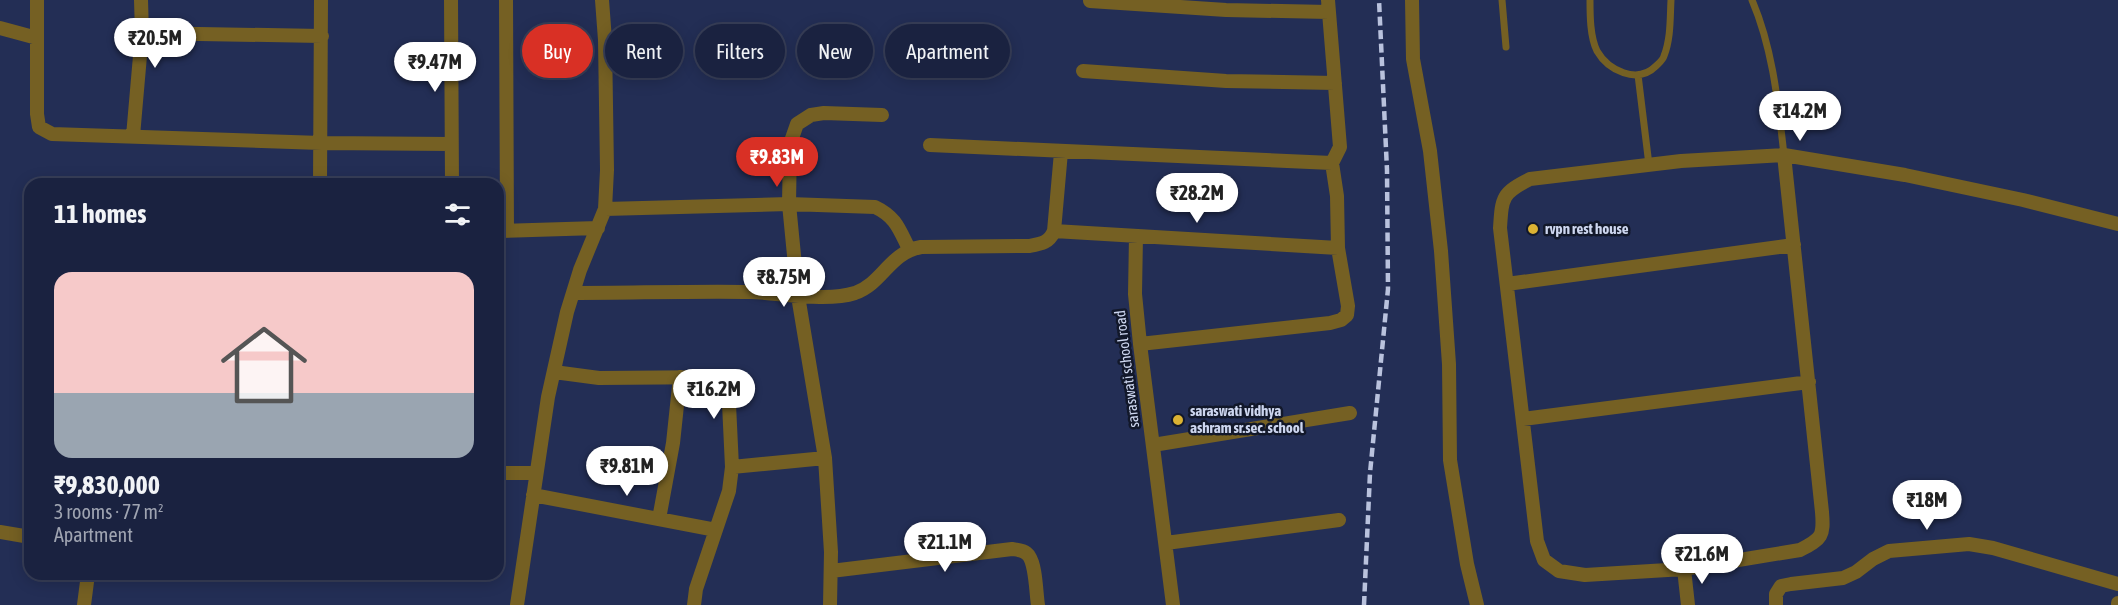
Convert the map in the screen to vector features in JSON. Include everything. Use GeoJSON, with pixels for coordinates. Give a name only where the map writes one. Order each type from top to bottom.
{"type":"FeatureCollection","features":[{"type":"Feature","properties":{"kind":"street"},"geometry":{"type":"LineString","coordinates":[[37,0],[37,114],[39,127],[52,134],[321,143],[451,144]]}},
{"type":"Feature","properties":{"kind":"street"},"geometry":{"type":"LineString","coordinates":[[133,136],[142,33],[141,0]]}},
{"type":"Feature","properties":{"kind":"street"},"geometry":{"type":"LineString","coordinates":[[320,178],[321,0]]}},
{"type":"Feature","properties":{"kind":"street"},"geometry":{"type":"LineString","coordinates":[[451,0],[452,178]]}},
{"type":"Feature","properties":{"kind":"street"},"geometry":{"type":"LineString","coordinates":[[503,178],[506,0]]}},
{"type":"Feature","properties":{"kind":"street"},"geometry":{"type":"LineString","coordinates":[[517,605],[554,372],[573,293],[605,209],[607,170],[602,0]]}},
{"type":"Feature","properties":{"kind":"street"},"geometry":{"type":"LineString","coordinates":[[1412,0],[1413,59],[1430,151],[1441,251],[1449,364],[1450,460],[1467,564],[1477,605]]}},
{"type":"Feature","properties":{"kind":"street"},"geometry":{"type":"LineString","coordinates":[[1090,1],[1226,10],[1329,6],[1340,147],[1332,163],[1337,196],[1338,248],[1348,306],[1347,315],[1341,320],[1140,344]]}},
{"type":"Feature","properties":{"kind":"street"},"geometry":{"type":"LineString","coordinates":[[0,28],[37,38]]}},
{"type":"Feature","properties":{"kind":"street"},"geometry":{"type":"LineString","coordinates":[[142,33],[322,36]]}},
{"type":"Feature","properties":{"kind":"street"},"geometry":{"type":"LineString","coordinates":[[1083,71],[1226,81],[1335,83]]}},
{"type":"Feature","properties":{"kind":"street"},"geometry":{"type":"LineString","coordinates":[[830,605],[831,571],[825,458],[798,296],[789,204],[790,144],[797,124],[811,115],[824,113],[882,115]]}},
{"type":"Feature","properties":{"kind":"street"},"geometry":{"type":"LineString","coordinates":[[930,145],[1332,163]]}},
{"type":"Feature","properties":{"kind":"street"},"geometry":{"type":"LineString","coordinates":[[573,293],[752,292],[798,296],[838,296],[856,292],[873,281],[898,256],[909,249],[1042,244],[1051,239],[1054,231],[1061,152]]}},
{"type":"Feature","properties":{"kind":"street"},"geometry":{"type":"LineString","coordinates":[[1785,155],[1822,512],[1823,530],[1818,542],[1800,550],[1684,569],[1585,574],[1559,571],[1544,560],[1537,542],[1500,228],[1502,204],[1510,189],[1530,179],[1681,161],[1785,155],[1905,175],[2118,224]]}},
{"type":"Feature","properties":{"kind":"street"},"geometry":{"type":"LineString","coordinates":[[605,209],[789,204],[875,207],[888,213],[896,223],[909,249]]}},
{"type":"Feature","properties":{"kind":"street"},"geometry":{"type":"LineString","coordinates":[[504,231],[598,228]]}},
{"type":"Feature","properties":{"kind":"street"},"geometry":{"type":"LineString","coordinates":[[1054,231],[1338,248]]}},
{"type":"Feature","properties":{"kind":"street","name":"saraswati school road"},"geometry":{"type":"LineString","coordinates":[[1136,236],[1135,294],[1140,344],[1173,605]]}},
{"type":"Feature","properties":{"kind":"street"},"geometry":{"type":"LineString","coordinates":[[1507,284],[1794,245]]}},
{"type":"Feature","properties":{"kind":"street"},"geometry":{"type":"LineString","coordinates":[[554,372],[599,378],[715,376],[724,378],[728,383],[732,467],[729,491],[696,589],[694,605]]}},
{"type":"Feature","properties":{"kind":"street"},"geometry":{"type":"LineString","coordinates":[[659,519],[673,444],[680,377]]}},
{"type":"Feature","properties":{"kind":"street"},"geometry":{"type":"LineString","coordinates":[[1523,419],[1809,382]]}},
{"type":"Feature","properties":{"kind":"street"},"geometry":{"type":"LineString","coordinates":[[1153,445],[1350,413]]}},
{"type":"Feature","properties":{"kind":"street"},"geometry":{"type":"LineString","coordinates":[[732,467],[825,458]]}},
{"type":"Feature","properties":{"kind":"street"},"geometry":{"type":"LineString","coordinates":[[504,473],[537,473]]}},
{"type":"Feature","properties":{"kind":"street"},"geometry":{"type":"LineString","coordinates":[[533,495],[716,530]]}},
{"type":"Feature","properties":{"kind":"street"},"geometry":{"type":"LineString","coordinates":[[1166,543],[1339,520]]}},
{"type":"Feature","properties":{"kind":"street"},"geometry":{"type":"LineString","coordinates":[[0,532],[24,536]]}},
{"type":"Feature","properties":{"kind":"street"},"geometry":{"type":"LineString","coordinates":[[1776,605],[1776,594],[1781,586],[1843,578],[1888,551],[1942,545],[1969,544],[1993,548],[2118,584]]}},
{"type":"Feature","properties":{"kind":"street"},"geometry":{"type":"LineString","coordinates":[[831,571],[1012,549],[1021,550],[1029,555],[1032,564],[1038,605]]}},
{"type":"Feature","properties":{"kind":"street"},"geometry":{"type":"LineString","coordinates":[[1684,569],[1688,605]]}},
{"type":"Feature","properties":{"kind":"street"},"geometry":{"type":"LineString","coordinates":[[84,605],[87,580]]}},
{"type":"Feature","properties":{"kind":"lane"},"geometry":{"type":"LineString","coordinates":[[1502,0],[1506,47]]}},
{"type":"Feature","properties":{"kind":"lane"},"geometry":{"type":"LineString","coordinates":[[1590,0],[1590,18],[1596,49],[1607,64],[1622,73],[1638,75],[1652,70],[1664,58],[1669,36],[1671,0]]}},
{"type":"Feature","properties":{"kind":"lane"},"geometry":{"type":"LineString","coordinates":[[1752,0],[1766,38],[1785,155]]}},
{"type":"Feature","properties":{"kind":"lane"},"geometry":{"type":"LineString","coordinates":[[1638,75],[1649,165]]}},
{"type":"Feature","properties":{"kind":"railway"},"geometry":{"type":"LineString","coordinates":[[1364,605],[1370,473],[1388,289],[1387,170],[1379,0]]}},
{"type":"Feature","properties":{"kind":"place","name":"rvpn rest house"},"geometry":{"type":"Point","coordinates":[1533,229]}},
{"type":"Feature","properties":{"kind":"place","name":"saraswati vidhya ashram sr.sec. school"},"geometry":{"type":"Point","coordinates":[1178,420]}}]}
